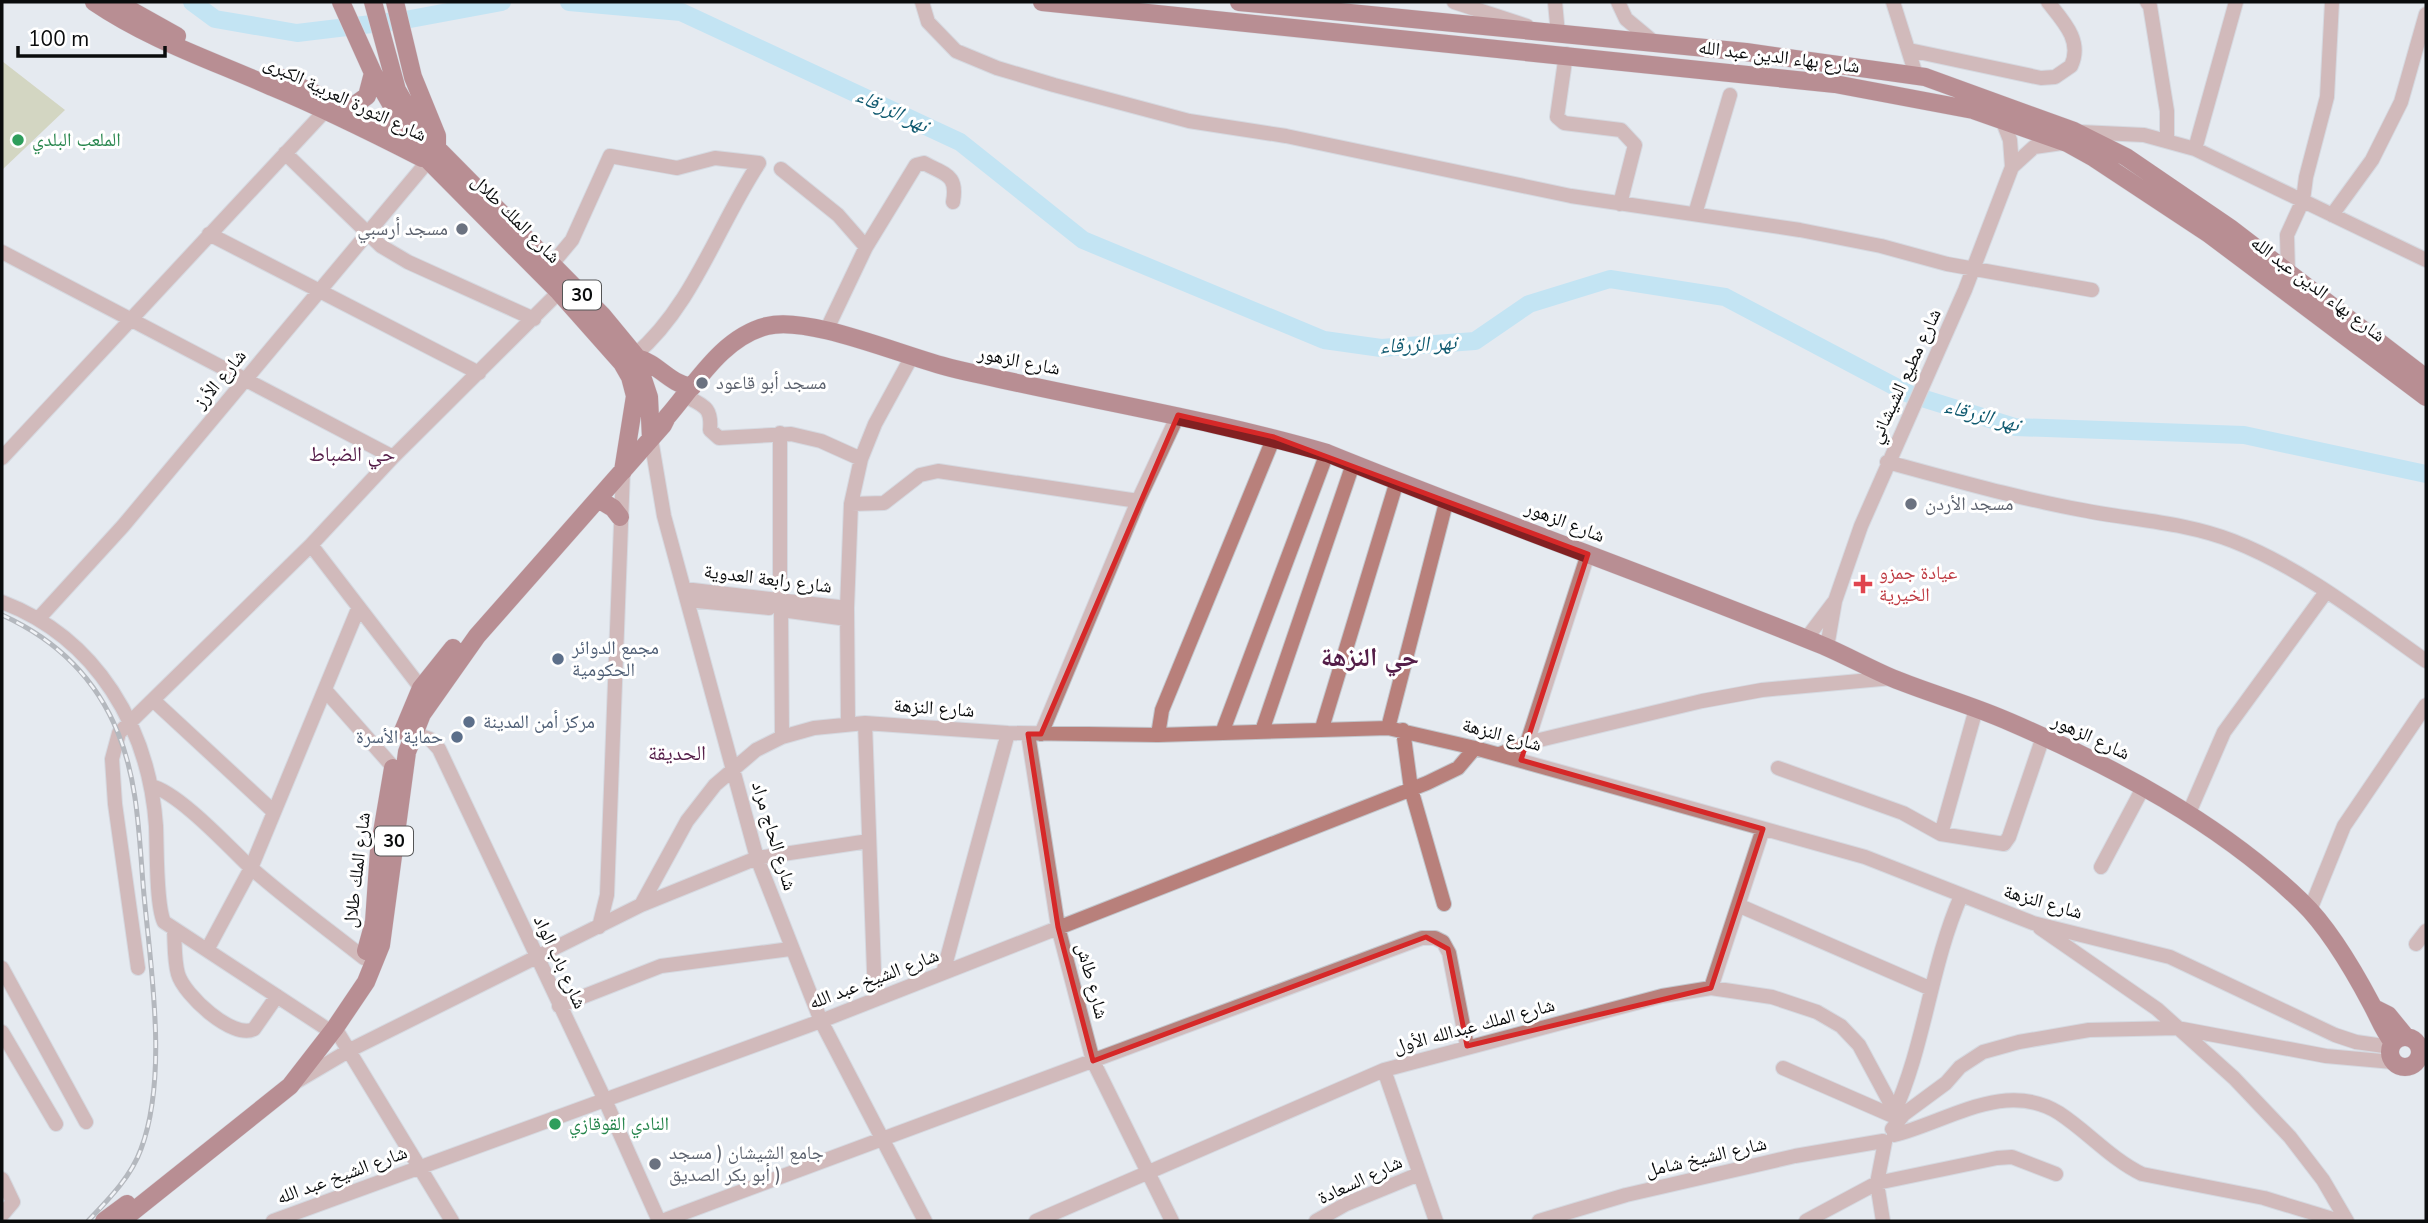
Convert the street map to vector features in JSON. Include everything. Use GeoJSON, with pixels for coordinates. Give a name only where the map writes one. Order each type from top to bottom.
{"type":"FeatureCollection","features":[{"type":"Feature","properties":{"kind":"main road","name":"شارع الثورة العربية الكبرى"},"geometry":{"type":"LineString","coordinates":[[94,2],[146,35],[275,88],[324,112],[433,155]]}},
{"type":"Feature","properties":{"kind":"main road","name":"شارع الثورة العربية الكبرى"},"geometry":{"type":"LineString","coordinates":[[116,2],[169,32],[409,137],[433,155]]}},
{"type":"Feature","properties":{"kind":"main road"},"geometry":{"type":"LineString","coordinates":[[395,2],[415,85],[437,136],[433,155]]}},
{"type":"Feature","properties":{"kind":"main road","name":"شارع بهاء الدين عبد الله"},"geometry":{"type":"LineString","coordinates":[[1042,2],[1566,54],[1810,81],[1941,101],[2003,122],[2071,137],[2094,158],[2426,377]]}},
{"type":"Feature","properties":{"kind":"main road","name":"شارع بهاء الدين عبد الله"},"geometry":{"type":"LineString","coordinates":[[1239,2],[1656,44],[1916,75],[2126,158],[2230,228],[2288,273],[2317,305],[2426,397]]}},
{"type":"Feature","properties":{"kind":"main road","name":"30"},"geometry":{"type":"LineString","coordinates":[[374,3],[403,102],[433,155]]}},
{"type":"Feature","properties":{"kind":"main road"},"geometry":{"type":"LineString","coordinates":[[342,5],[373,73],[409,137]]}},
{"type":"Feature","properties":{"kind":"main road"},"geometry":{"type":"LineString","coordinates":[[1810,81],[1815,62]]}},
{"type":"Feature","properties":{"kind":"main road"},"geometry":{"type":"LineString","coordinates":[[349,110],[367,96],[373,73]]}},
{"type":"Feature","properties":{"kind":"main road","name":"شارع الملك طلال"},"geometry":{"type":"LineString","coordinates":[[121,1221],[290,1086],[366,982],[381,945],[399,803],[413,733],[432,697],[477,636],[623,471],[651,434],[649,397],[636,356],[626,340],[549,261],[433,155]]}},
{"type":"Feature","properties":{"kind":"main road","name":"شارع الملك طلال"},"geometry":{"type":"LineString","coordinates":[[433,155],[610,347],[630,377],[634,406],[623,471]]}},
{"type":"Feature","properties":{"kind":"main road","name":"شارع الزهور"},"geometry":{"type":"LineString","coordinates":[[651,434],[731,344],[754,331],[781,324],[826,331],[911,358],[1178,415],[1274,437],[1327,453],[1827,647],[1892,678],[2043,737],[2144,786],[2244,853],[2310,910],[2374,1008],[2378,1024],[2408,1054]]}},
{"type":"Feature","properties":{"kind":"main road"},"geometry":{"type":"LineString","coordinates":[[636,356],[689,392]]}},
{"type":"Feature","properties":{"kind":"main road","name":"شارع الملك طلال"},"geometry":{"type":"LineString","coordinates":[[104,1221],[263,1097],[330,1028],[364,958],[374,922],[379,850],[393,767],[404,726],[421,688],[470,628],[626,452],[651,434]]}},
{"type":"Feature","properties":{"kind":"main road"},"geometry":{"type":"LineString","coordinates":[[598,499],[613,508],[620,517]]}},
{"type":"Feature","properties":{"kind":"street"},"geometry":{"type":"LineString","coordinates":[[922,2],[928,22],[956,51],[997,68],[1189,121],[1286,136],[1620,204],[1867,243],[1974,269],[2092,290]]}},
{"type":"Feature","properties":{"kind":"street"},"geometry":{"type":"LineString","coordinates":[[1454,2],[1555,34],[1555,2]]}},
{"type":"Feature","properties":{"kind":"street"},"geometry":{"type":"LineString","coordinates":[[1618,2],[1626,19],[1656,44]]}},
{"type":"Feature","properties":{"kind":"street"},"geometry":{"type":"LineString","coordinates":[[1893,2],[1916,75]]}},
{"type":"Feature","properties":{"kind":"street"},"geometry":{"type":"LineString","coordinates":[[1909,50],[2041,78],[2055,78],[2071,66],[2075,47],[2068,29],[2048,2]]}},
{"type":"Feature","properties":{"kind":"street"},"geometry":{"type":"LineString","coordinates":[[2195,149],[2236,2]]}},
{"type":"Feature","properties":{"kind":"street"},"geometry":{"type":"LineString","coordinates":[[2288,273],[2287,235],[2303,200],[2326,97],[2332,2]]}},
{"type":"Feature","properties":{"kind":"street"},"geometry":{"type":"LineString","coordinates":[[2149,3],[2167,111],[2167,139]]}},
{"type":"Feature","properties":{"kind":"street"},"geometry":{"type":"LineString","coordinates":[[2332,215],[2372,159],[2396,114],[2426,14]]}},
{"type":"Feature","properties":{"kind":"street"},"geometry":{"type":"LineString","coordinates":[[1566,54],[1557,117],[1564,123],[1621,131],[1635,145],[1620,204]]}},
{"type":"Feature","properties":{"kind":"street"},"geometry":{"type":"LineString","coordinates":[[1695,214],[1730,95]]}},
{"type":"Feature","properties":{"kind":"street"},"geometry":{"type":"LineString","coordinates":[[2,458],[324,112]]}},
{"type":"Feature","properties":{"kind":"street","name":"شارع مطيع الشيشاني"},"geometry":{"type":"LineString","coordinates":[[1827,647],[1835,601],[1889,457],[1974,269],[2012,167],[2010,140],[2003,122]]}},
{"type":"Feature","properties":{"kind":"street"},"geometry":{"type":"LineString","coordinates":[[2012,167],[2034,147],[2071,137],[2167,139],[2195,149],[2426,260]]}},
{"type":"Feature","properties":{"kind":"street"},"geometry":{"type":"LineString","coordinates":[[285,153],[368,234],[408,262],[534,319]]}},
{"type":"Feature","properties":{"kind":"street","name":"شارع الأرز"},"geometry":{"type":"LineString","coordinates":[[39,618],[122,526],[433,155]]}},
{"type":"Feature","properties":{"kind":"street"},"geometry":{"type":"LineString","coordinates":[[549,261],[557,258],[572,240],[610,156],[677,168],[715,158],[759,163],[690,284],[651,342],[636,356]]}},
{"type":"Feature","properties":{"kind":"street"},"geometry":{"type":"LineString","coordinates":[[826,331],[866,247],[919,163],[954,180],[956,186],[953,202]]}},
{"type":"Feature","properties":{"kind":"street"},"geometry":{"type":"LineString","coordinates":[[781,169],[838,215],[866,247]]}},
{"type":"Feature","properties":{"kind":"street"},"geometry":{"type":"LineString","coordinates":[[209,234],[479,373]]}},
{"type":"Feature","properties":{"kind":"street"},"geometry":{"type":"LineString","coordinates":[[2,252],[128,321],[393,457]]}},
{"type":"Feature","properties":{"kind":"street"},"geometry":{"type":"LineString","coordinates":[[138,968],[117,825],[112,759],[118,733],[311,545],[393,457],[559,292]]}},
{"type":"Feature","properties":{"kind":"street"},"geometry":{"type":"LineString","coordinates":[[848,723],[847,614],[851,504],[861,459],[875,424],[911,358]]}},
{"type":"Feature","properties":{"kind":"street"},"geometry":{"type":"LineString","coordinates":[[689,392],[707,407],[711,414],[710,430],[719,438],[780,433],[821,441],[861,459]]}},
{"type":"Feature","properties":{"kind":"street"},"geometry":{"type":"LineString","coordinates":[[1034,734],[1178,415]]}},
{"type":"Feature","properties":{"kind":"street"},"geometry":{"type":"LineString","coordinates":[[780,433],[782,737]]}},
{"type":"Feature","properties":{"kind":"street","name":"شارع الحاج مراد"},"geometry":{"type":"LineString","coordinates":[[651,434],[664,516],[757,858],[790,949],[821,1021],[925,1221]]}},
{"type":"Feature","properties":{"kind":"street"},"geometry":{"type":"LineString","coordinates":[[1158,734],[1162,710],[1274,437]]}},
{"type":"Feature","properties":{"kind":"street"},"geometry":{"type":"LineString","coordinates":[[1222,733],[1327,453]]}},
{"type":"Feature","properties":{"kind":"street"},"geometry":{"type":"LineString","coordinates":[[1889,457],[2005,494],[2180,526],[2230,540],[2266,555],[2326,592],[2426,661]]}},
{"type":"Feature","properties":{"kind":"street"},"geometry":{"type":"LineString","coordinates":[[1262,731],[1353,464]]}},
{"type":"Feature","properties":{"kind":"street"},"geometry":{"type":"LineString","coordinates":[[599,927],[607,895],[623,471]]}},
{"type":"Feature","properties":{"kind":"street"},"geometry":{"type":"LineString","coordinates":[[851,504],[884,503],[920,475],[938,471],[1138,500]]}},
{"type":"Feature","properties":{"kind":"street"},"geometry":{"type":"LineString","coordinates":[[1322,728],[1397,481]]}},
{"type":"Feature","properties":{"kind":"street"},"geometry":{"type":"LineString","coordinates":[[1444,904],[1396,729],[1447,499]]}},
{"type":"Feature","properties":{"kind":"street"},"geometry":{"type":"LineString","coordinates":[[311,545],[421,688]]}},
{"type":"Feature","properties":{"kind":"street"},"geometry":{"type":"LineString","coordinates":[[1527,743],[1588,554]]}},
{"type":"Feature","properties":{"kind":"street"},"geometry":{"type":"LineString","coordinates":[[2188,815],[2224,732],[2326,592]]}},
{"type":"Feature","properties":{"kind":"street","name":"شارع رابعة العدوية"},"geometry":{"type":"LineString","coordinates":[[685,595],[847,614]]}},
{"type":"Feature","properties":{"kind":"street","name":"شارع مطيع الشيشاني"},"geometry":{"type":"LineString","coordinates":[[1806,639],[1835,601]]}},
{"type":"Feature","properties":{"kind":"street"},"geometry":{"type":"LineString","coordinates":[[2,602],[39,618],[91,661],[120,699],[151,786],[162,917],[174,930],[330,1028],[350,1050],[452,1221]]}},
{"type":"Feature","properties":{"kind":"street"},"geometry":{"type":"LineString","coordinates":[[207,950],[251,868],[358,609]]}},
{"type":"Feature","properties":{"kind":"street"},"geometry":{"type":"LineString","coordinates":[[1500,754],[1527,743],[1750,692],[1892,678]]}},
{"type":"Feature","properties":{"kind":"street"},"geometry":{"type":"LineString","coordinates":[[325,690],[393,767]]}},
{"type":"Feature","properties":{"kind":"street"},"geometry":{"type":"LineString","coordinates":[[153,700],[274,812]]}},
{"type":"Feature","properties":{"kind":"street"},"geometry":{"type":"LineString","coordinates":[[2310,910],[2344,827],[2426,705]]}},
{"type":"Feature","properties":{"kind":"street"},"geometry":{"type":"LineString","coordinates":[[1941,834],[1976,709]]}},
{"type":"Feature","properties":{"kind":"street","name":"شارع النزهة"},"geometry":{"type":"LineString","coordinates":[[641,905],[687,821],[733,766],[782,737],[848,723],[1034,734],[1396,729],[1500,754],[1865,857],[2034,923],[2170,957],[2335,1035],[2408,1054]]}},
{"type":"Feature","properties":{"kind":"street"},"geometry":{"type":"LineString","coordinates":[[865,723],[875,999]]}},
{"type":"Feature","properties":{"kind":"street","name":"شارع باب الواد"},"geometry":{"type":"LineString","coordinates":[[413,733],[430,739],[439,749],[661,1221]]}},
{"type":"Feature","properties":{"kind":"street"},"geometry":{"type":"LineString","coordinates":[[943,973],[1008,733]]}},
{"type":"Feature","properties":{"kind":"street","name":"شارع طاش"},"geometry":{"type":"LineString","coordinates":[[1034,734],[1058,928],[1093,1061],[1172,1221]]}},
{"type":"Feature","properties":{"kind":"street"},"geometry":{"type":"LineString","coordinates":[[1778,768],[1903,813],[1941,834],[2006,843],[2043,737]]}},
{"type":"Feature","properties":{"kind":"street","name":"شارع الشيخ عبد الله"},"geometry":{"type":"LineString","coordinates":[[273,1221],[821,1021],[1058,928],[1411,789],[1458,768],[1475,748]]}},
{"type":"Feature","properties":{"kind":"street"},"geometry":{"type":"LineString","coordinates":[[151,786],[166,791],[251,868],[364,958]]}},
{"type":"Feature","properties":{"kind":"street"},"geometry":{"type":"LineString","coordinates":[[2101,867],[2144,786]]}},
{"type":"Feature","properties":{"kind":"street"},"geometry":{"type":"LineString","coordinates":[[1712,988],[1763,830]]}},
{"type":"Feature","properties":{"kind":"street"},"geometry":{"type":"LineString","coordinates":[[290,1086],[350,1050],[641,905],[757,858],[869,841]]}},
{"type":"Feature","properties":{"kind":"street"},"geometry":{"type":"LineString","coordinates":[[607,895],[627,913]]}},
{"type":"Feature","properties":{"kind":"street"},"geometry":{"type":"LineString","coordinates":[[1883,1221],[1877,1183],[1890,1129],[1906,1085],[1940,949],[1961,896]]}},
{"type":"Feature","properties":{"kind":"street"},"geometry":{"type":"LineString","coordinates":[[1740,906],[1929,988]]}},
{"type":"Feature","properties":{"kind":"street"},"geometry":{"type":"LineString","coordinates":[[2034,923],[2157,1009],[2234,1078],[2290,1137],[2342,1221]]}},
{"type":"Feature","properties":{"kind":"street"},"geometry":{"type":"LineString","coordinates":[[174,930],[178,975],[182,983],[206,1009],[234,1029],[248,1032],[254,1029],[277,996]]}},
{"type":"Feature","properties":{"kind":"street"},"geometry":{"type":"LineString","coordinates":[[2416,944],[2426,931]]}},
{"type":"Feature","properties":{"kind":"street"},"geometry":{"type":"LineString","coordinates":[[661,1221],[1426,937],[1439,940],[1448,949],[1467,1046]]}},
{"type":"Feature","properties":{"kind":"street"},"geometry":{"type":"LineString","coordinates":[[559,1006],[661,966],[790,949]]}},
{"type":"Feature","properties":{"kind":"street"},"geometry":{"type":"LineString","coordinates":[[2,968],[86,1122]]}},
{"type":"Feature","properties":{"kind":"street","name":"شارع الملك عبدالله الأول"},"geometry":{"type":"LineString","coordinates":[[1036,1221],[1384,1070],[1662,996],[1712,988],[1772,997],[1817,1012],[1841,1026],[1859,1045],[1890,1129]]}},
{"type":"Feature","properties":{"kind":"street"},"geometry":{"type":"LineString","coordinates":[[1890,1129],[1904,1114],[1946,1083],[1959,1067],[1983,1052],[2019,1042],[2089,1030],[2177,1028],[2326,1056],[2408,1054]]}},
{"type":"Feature","properties":{"kind":"street"},"geometry":{"type":"LineString","coordinates":[[2,1032],[56,1124]]}},
{"type":"Feature","properties":{"kind":"street"},"geometry":{"type":"LineString","coordinates":[[1783,1069],[1890,1129]]}},
{"type":"Feature","properties":{"kind":"street"},"geometry":{"type":"LineString","coordinates":[[1384,1070],[1436,1221]]}},
{"type":"Feature","properties":{"kind":"street","name":"شارع الشيخ شامل"},"geometry":{"type":"LineString","coordinates":[[1539,1221],[1626,1195],[1795,1156],[1995,1101],[2034,1103],[2058,1112],[2123,1165],[2142,1174],[2263,1198],[2342,1221]]}},
{"type":"Feature","properties":{"kind":"street"},"geometry":{"type":"LineString","coordinates":[[1806,1221],[1877,1183],[1997,1158],[2012,1157],[2056,1174]]}},
{"type":"Feature","properties":{"kind":"street","name":"شارع السعادة"},"geometry":{"type":"LineString","coordinates":[[1316,1221],[1346,1205],[1419,1174]]}},
{"type":"Feature","properties":{"kind":"street"},"geometry":{"type":"LineString","coordinates":[[2,1179],[13,1202],[2,1215]]}},
{"type":"Feature","properties":{"kind":"highlighted area"},"geometry":{"type":"Polygon","coordinates":[[[1178,415],[1274,437],[1588,554],[1521,760],[1763,829],[1711,988],[1467,1046],[1448,949],[1426,937],[1093,1061],[1058,927],[1028,734],[1041,734],[1178,415]]]}},
{"type":"Feature","properties":{"kind":"green space","name":"الملعب البلدي"},"geometry":{"type":"Polygon","coordinates":[[[2,61],[65,110],[2,170],[2,61]]]}},
{"type":"Feature","properties":{"kind":"waterway","name":"نهر الزرقاء"},"geometry":{"type":"LineString","coordinates":[[192,2],[215,19],[297,33],[405,20],[502,2]]}},
{"type":"Feature","properties":{"kind":"waterway","name":"نهر الزرقاء"},"geometry":{"type":"LineString","coordinates":[[569,2],[681,12],[960,142],[1083,240],[1324,340],[1381,348],[1475,341],[1529,304],[1610,279],[1725,297],[1909,394],[2015,427],[2244,435],[2426,474]]}},
{"type":"Feature","properties":{"kind":"railway"},"geometry":{"type":"LineString","coordinates":[[2,615],[56,648],[86,678],[109,713],[118,733],[134,792],[153,989],[156,1057],[154,1089],[149,1120],[137,1159],[118,1188],[88,1221]]}},
{"type":"Feature","properties":{"kind":"place","name":"الملعب البلدي"},"geometry":{"type":"Point","coordinates":[18,140]}},
{"type":"Feature","properties":{"kind":"place","name":"مسجد أرسبي"},"geometry":{"type":"Point","coordinates":[462,229]}},
{"type":"Feature","properties":{"kind":"place","name":"مسجد أبو قاعود"},"geometry":{"type":"Point","coordinates":[702,383]}},
{"type":"Feature","properties":{"kind":"place","name":"مسجد الأردن"},"geometry":{"type":"Point","coordinates":[1911,504]}},
{"type":"Feature","properties":{"kind":"place","name":"عيادة جمزو الخيرية"},"geometry":{"type":"Point","coordinates":[1863,584]}},
{"type":"Feature","properties":{"kind":"place","name":"مجمع الدوائر الحكومية"},"geometry":{"type":"Point","coordinates":[558,659]}},
{"type":"Feature","properties":{"kind":"place","name":"مركز أمن المدينة"},"geometry":{"type":"Point","coordinates":[469,722]}},
{"type":"Feature","properties":{"kind":"place","name":"حماية الأسرة"},"geometry":{"type":"Point","coordinates":[457,737]}},
{"type":"Feature","properties":{"kind":"place","name":"النادي القوقازي"},"geometry":{"type":"Point","coordinates":[555,1124]}},
{"type":"Feature","properties":{"kind":"place","name":"جامع الشيشان ( مسجد أبو بكر الصديق )"},"geometry":{"type":"Point","coordinates":[655,1164]}},
{"type":"Feature","properties":{"kind":"district","name":"حي الضباط"},"geometry":{"type":"Point","coordinates":[352,454]}},
{"type":"Feature","properties":{"kind":"district","name":"حي النزهة"},"geometry":{"type":"Point","coordinates":[1370,657]}},
{"type":"Feature","properties":{"kind":"district","name":"الحديقة"},"geometry":{"type":"Point","coordinates":[677,753]}}]}
